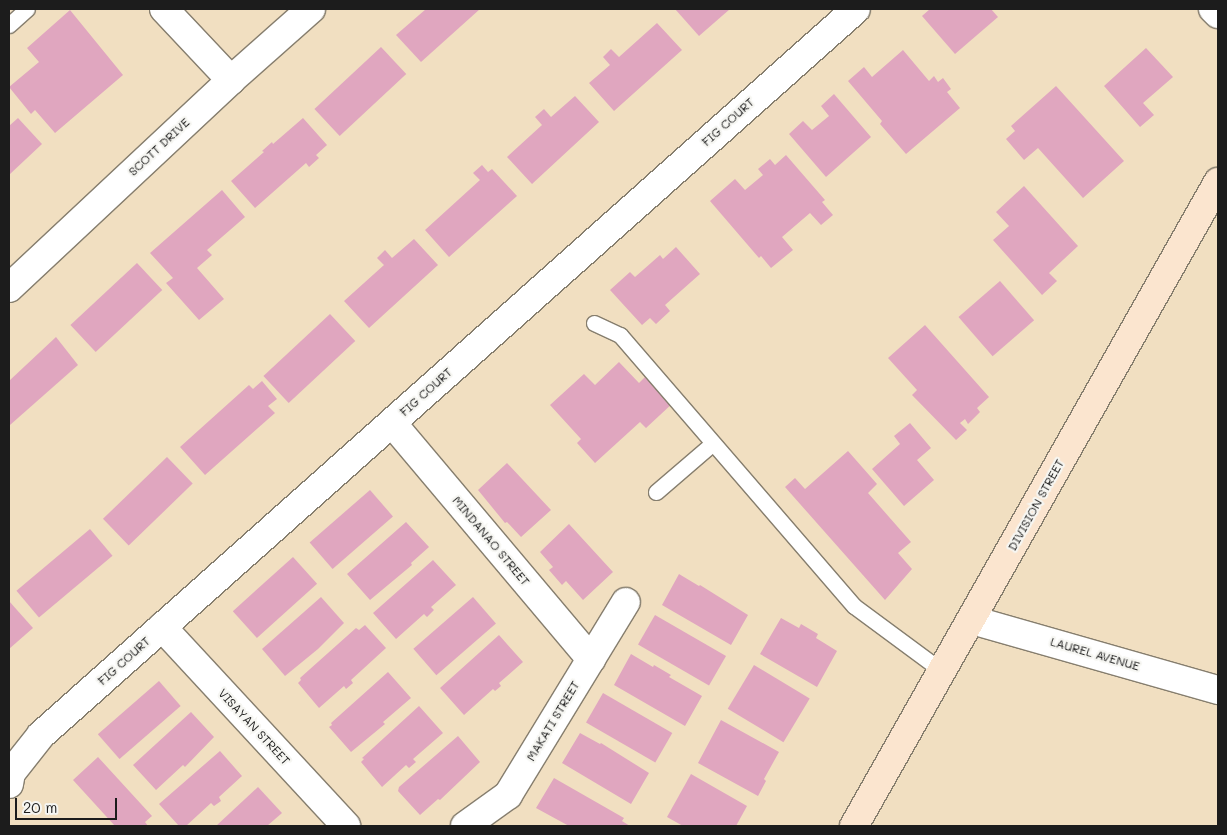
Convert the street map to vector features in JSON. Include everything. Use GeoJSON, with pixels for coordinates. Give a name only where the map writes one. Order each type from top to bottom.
{"type":"FeatureCollection","features":[{"type":"Feature","properties":{"kind":"main road","name":"DIVISION STREET"},"geometry":{"type":"LineString","coordinates":[[854,826],[1218,182]]}},
{"type":"Feature","properties":{"kind":"street"},"geometry":{"type":"LineString","coordinates":[[164,9],[231,80]]}},
{"type":"Feature","properties":{"kind":"street","name":"SCOTT DRIVE"},"geometry":{"type":"LineString","coordinates":[[9,288],[231,80],[311,9]]}},
{"type":"Feature","properties":{"kind":"street","name":"FIG COURT"},"geometry":{"type":"LineString","coordinates":[[9,784],[11,773],[41,735],[856,9]]}},
{"type":"Feature","properties":{"kind":"street"},"geometry":{"type":"LineString","coordinates":[[1213,9],[1218,14]]}},
{"type":"Feature","properties":{"kind":"street","name":"MINDANAO STREET"},"geometry":{"type":"LineString","coordinates":[[392,422],[591,659]]}},
{"type":"Feature","properties":{"kind":"street","name":"MAKATI STREET"},"geometry":{"type":"LineString","coordinates":[[464,826],[508,795],[626,602]]}},
{"type":"Feature","properties":{"kind":"street","name":"LAUREL AVENUE"},"geometry":{"type":"LineString","coordinates":[[972,620],[1218,690]]}},
{"type":"Feature","properties":{"kind":"street","name":"VISAYAN STREET"},"geometry":{"type":"LineString","coordinates":[[162,627],[346,826]]}},
{"type":"Feature","properties":{"kind":"lane"},"geometry":{"type":"LineString","coordinates":[[9,25],[27,9]]}},
{"type":"Feature","properties":{"kind":"lane"},"geometry":{"type":"LineString","coordinates":[[594,323],[620,335],[854,606],[942,671]]}},
{"type":"Feature","properties":{"kind":"lane"},"geometry":{"type":"LineString","coordinates":[[656,492],[714,443]]}},
{"type":"Feature","properties":{"kind":"building"},"geometry":{"type":"Polygon","coordinates":[[[426,9],[480,9],[421,62],[396,35],[426,9]]]}},
{"type":"Feature","properties":{"kind":"building"},"geometry":{"type":"Polygon","coordinates":[[[675,9],[730,9],[699,36],[675,9]]]}},
{"type":"Feature","properties":{"kind":"building"},"geometry":{"type":"Polygon","coordinates":[[[930,9],[991,9],[998,17],[955,54],[922,16],[930,9]]]}},
{"type":"Feature","properties":{"kind":"building"},"geometry":{"type":"Polygon","coordinates":[[[70,10],[123,75],[55,133],[35,110],[31,114],[9,87],[39,62],[27,48],[70,10]]]}},
{"type":"Feature","properties":{"kind":"building"},"geometry":{"type":"Polygon","coordinates":[[[657,23],[682,50],[614,111],[589,83],[610,65],[603,57],[611,49],[619,57],[657,23]]]}},
{"type":"Feature","properties":{"kind":"building"},"geometry":{"type":"Polygon","coordinates":[[[381,47],[406,74],[340,136],[314,109],[381,47]]]}},
{"type":"Feature","properties":{"kind":"building"},"geometry":{"type":"Polygon","coordinates":[[[1146,48],[1173,77],[1143,103],[1154,115],[1140,127],[1104,86],[1146,48]]]}},
{"type":"Feature","properties":{"kind":"building"},"geometry":{"type":"Polygon","coordinates":[[[903,50],[929,81],[934,76],[938,82],[943,78],[951,89],[947,92],[960,108],[906,154],[880,124],[882,121],[848,81],[864,67],[872,77],[903,50]]]}},
{"type":"Feature","properties":{"kind":"building"},"geometry":{"type":"Polygon","coordinates":[[[1056,86],[1124,161],[1083,198],[1038,148],[1024,160],[1006,139],[1015,131],[1011,126],[1056,86]]]}},
{"type":"Feature","properties":{"kind":"building"},"geometry":{"type":"Polygon","coordinates":[[[834,94],[871,137],[826,177],[789,134],[803,121],[812,130],[829,116],[821,106],[834,94]]]}},
{"type":"Feature","properties":{"kind":"building"},"geometry":{"type":"Polygon","coordinates":[[[575,96],[599,122],[532,184],[507,157],[542,125],[535,117],[544,109],[551,117],[575,96]]]}},
{"type":"Feature","properties":{"kind":"building"},"geometry":{"type":"Polygon","coordinates":[[[18,118],[42,144],[9,175],[9,126],[18,118]]]}},
{"type":"Feature","properties":{"kind":"building"},"geometry":{"type":"Polygon","coordinates":[[[303,118],[327,145],[316,155],[319,158],[309,167],[306,163],[255,208],[231,181],[264,152],[262,151],[272,142],[273,144],[303,118]]]}},
{"type":"Feature","properties":{"kind":"building"},"geometry":{"type":"Polygon","coordinates":[[[786,155],[825,200],[822,202],[833,215],[821,225],[810,213],[782,237],[793,250],[771,268],[761,256],[759,258],[710,201],[735,179],[745,190],[763,175],[758,169],[770,159],[775,165],[786,155]]]}},
{"type":"Feature","properties":{"kind":"building"},"geometry":{"type":"Polygon","coordinates":[[[482,165],[488,172],[492,169],[517,196],[449,257],[425,230],[480,180],[473,173],[482,165]]]}},
{"type":"Feature","properties":{"kind":"building"},"geometry":{"type":"Polygon","coordinates":[[[1024,186],[1078,246],[1049,273],[1057,281],[1042,295],[993,240],[1009,226],[996,212],[1024,186]]]}},
{"type":"Feature","properties":{"kind":"building"},"geometry":{"type":"Polygon","coordinates":[[[222,190],[245,217],[207,250],[212,255],[197,268],[224,299],[199,320],[166,283],[173,278],[150,253],[222,190]]]}},
{"type":"Feature","properties":{"kind":"building"},"geometry":{"type":"Polygon","coordinates":[[[414,239],[438,265],[369,328],[344,301],[384,265],[377,258],[385,250],[392,258],[414,239]]]}},
{"type":"Feature","properties":{"kind":"building"},"geometry":{"type":"Polygon","coordinates":[[[676,247],[700,274],[665,305],[670,311],[656,324],[650,318],[642,325],[610,290],[630,272],[635,277],[660,255],[663,259],[676,247]]]}},
{"type":"Feature","properties":{"kind":"building"},"geometry":{"type":"Polygon","coordinates":[[[137,263],[162,290],[96,352],[70,325],[137,263]]]}},
{"type":"Feature","properties":{"kind":"building"},"geometry":{"type":"Polygon","coordinates":[[[1000,281],[1034,320],[993,356],[958,317],[1000,281]]]}},
{"type":"Feature","properties":{"kind":"building"},"geometry":{"type":"Polygon","coordinates":[[[330,314],[355,341],[289,403],[263,376],[330,314]]]}},
{"type":"Feature","properties":{"kind":"building"},"geometry":{"type":"Polygon","coordinates":[[[925,325],[989,397],[977,408],[980,412],[968,424],[965,419],[960,423],[967,430],[956,440],[912,395],[917,390],[888,358],[925,325]]]}},
{"type":"Feature","properties":{"kind":"building"},"geometry":{"type":"Polygon","coordinates":[[[56,337],[78,365],[10,425],[9,381],[56,337]]]}},
{"type":"Feature","properties":{"kind":"building"},"geometry":{"type":"Polygon","coordinates":[[[619,362],[639,383],[648,374],[674,402],[646,428],[640,422],[595,463],[577,443],[581,439],[550,405],[584,374],[595,385],[619,362]]]}},
{"type":"Feature","properties":{"kind":"building"},"geometry":{"type":"Polygon","coordinates":[[[262,381],[277,399],[268,406],[275,413],[205,475],[180,447],[249,385],[253,389],[262,381]]]}},
{"type":"Feature","properties":{"kind":"building"},"geometry":{"type":"Polygon","coordinates":[[[910,423],[931,448],[917,460],[934,480],[904,506],[872,469],[900,444],[894,436],[910,423]]]}},
{"type":"Feature","properties":{"kind":"building"},"geometry":{"type":"Polygon","coordinates":[[[848,451],[877,484],[868,493],[911,542],[898,553],[912,569],[885,600],[785,487],[795,478],[805,489],[848,451]]]}},
{"type":"Feature","properties":{"kind":"building"},"geometry":{"type":"Polygon","coordinates":[[[167,457],[193,484],[129,545],[103,519],[167,457]]]}},
{"type":"Feature","properties":{"kind":"building"},"geometry":{"type":"Polygon","coordinates":[[[507,463],[551,510],[521,537],[507,522],[505,523],[478,490],[507,463]]]}},
{"type":"Feature","properties":{"kind":"building"},"geometry":{"type":"Polygon","coordinates":[[[370,490],[393,516],[333,569],[310,542],[370,490]]]}},
{"type":"Feature","properties":{"kind":"building"},"geometry":{"type":"Polygon","coordinates":[[[406,522],[429,547],[411,563],[412,565],[370,600],[347,574],[406,522]]]}},
{"type":"Feature","properties":{"kind":"building"},"geometry":{"type":"Polygon","coordinates":[[[569,524],[613,572],[583,600],[566,581],[562,585],[549,570],[553,567],[540,552],[569,524]]]}},
{"type":"Feature","properties":{"kind":"building"},"geometry":{"type":"Polygon","coordinates":[[[90,529],[112,556],[39,618],[16,591],[90,529]]]}},
{"type":"Feature","properties":{"kind":"building"},"geometry":{"type":"Polygon","coordinates":[[[293,557],[317,584],[257,638],[233,611],[293,557]]]}},
{"type":"Feature","properties":{"kind":"building"},"geometry":{"type":"Polygon","coordinates":[[[433,560],[456,585],[431,607],[434,610],[427,617],[424,614],[396,639],[373,613],[433,560]]]}},
{"type":"Feature","properties":{"kind":"building"},"geometry":{"type":"Polygon","coordinates":[[[679,574],[748,615],[731,645],[662,605],[679,574]]]}},
{"type":"Feature","properties":{"kind":"building"},"geometry":{"type":"Polygon","coordinates":[[[321,597],[344,623],[318,649],[285,676],[262,649],[321,597]]]}},
{"type":"Feature","properties":{"kind":"building"},"geometry":{"type":"Polygon","coordinates":[[[473,597],[496,623],[436,675],[413,649],[473,597]]]}},
{"type":"Feature","properties":{"kind":"building"},"geometry":{"type":"Polygon","coordinates":[[[9,601],[33,628],[9,649],[9,601]]]}},
{"type":"Feature","properties":{"kind":"building"},"geometry":{"type":"Polygon","coordinates":[[[655,615],[726,656],[709,685],[638,644],[655,615]]]}},
{"type":"Feature","properties":{"kind":"building"},"geometry":{"type":"Polygon","coordinates":[[[781,618],[799,628],[801,624],[818,634],[816,638],[837,651],[817,687],[760,654],[781,618]]]}},
{"type":"Feature","properties":{"kind":"building"},"geometry":{"type":"Polygon","coordinates":[[[365,625],[386,648],[351,680],[353,683],[346,689],[344,686],[319,708],[298,683],[301,680],[300,678],[356,628],[359,630],[365,625]]]}},
{"type":"Feature","properties":{"kind":"building"},"geometry":{"type":"Polygon","coordinates":[[[499,635],[523,662],[499,683],[501,686],[495,691],[493,689],[464,715],[440,688],[499,635]]]}},
{"type":"Feature","properties":{"kind":"building"},"geometry":{"type":"Polygon","coordinates":[[[631,654],[671,675],[669,677],[702,696],[685,726],[614,685],[631,654]]]}},
{"type":"Feature","properties":{"kind":"building"},"geometry":{"type":"Polygon","coordinates":[[[754,665],[810,698],[783,742],[728,709],[754,665]]]}},
{"type":"Feature","properties":{"kind":"building"},"geometry":{"type":"Polygon","coordinates":[[[388,672],[411,698],[383,722],[385,724],[351,752],[329,727],[332,725],[331,723],[388,672]]]}},
{"type":"Feature","properties":{"kind":"building"},"geometry":{"type":"Polygon","coordinates":[[[159,681],[181,706],[120,759],[98,734],[159,681]]]}},
{"type":"Feature","properties":{"kind":"building"},"geometry":{"type":"Polygon","coordinates":[[[603,693],[672,733],[655,762],[586,722],[603,693]]]}},
{"type":"Feature","properties":{"kind":"building"},"geometry":{"type":"Polygon","coordinates":[[[419,706],[443,733],[413,759],[416,762],[409,768],[406,765],[382,787],[361,762],[364,759],[362,758],[419,706]]]}},
{"type":"Feature","properties":{"kind":"building"},"geometry":{"type":"Polygon","coordinates":[[[191,712],[214,737],[185,767],[183,765],[156,790],[133,765],[191,712]]]}},
{"type":"Feature","properties":{"kind":"building"},"geometry":{"type":"Polygon","coordinates":[[[721,720],[779,752],[764,779],[766,781],[758,796],[698,763],[721,720]]]}},
{"type":"Feature","properties":{"kind":"building"},"geometry":{"type":"Polygon","coordinates":[[[580,733],[601,743],[649,773],[631,804],[562,763],[580,733]]]}},
{"type":"Feature","properties":{"kind":"building"},"geometry":{"type":"Polygon","coordinates":[[[458,736],[480,762],[440,800],[438,799],[420,815],[398,791],[399,787],[458,736]]]}},
{"type":"Feature","properties":{"kind":"building"},"geometry":{"type":"Polygon","coordinates":[[[220,751],[242,776],[219,797],[221,801],[214,806],[211,803],[186,826],[179,826],[159,804],[220,751]]]}},
{"type":"Feature","properties":{"kind":"building"},"geometry":{"type":"Polygon","coordinates":[[[98,757],[152,816],[145,822],[148,826],[115,826],[73,780],[98,757]]]}},
{"type":"Feature","properties":{"kind":"building"},"geometry":{"type":"Polygon","coordinates":[[[691,774],[747,806],[736,826],[683,826],[667,817],[691,774]]]}},
{"type":"Feature","properties":{"kind":"building"},"geometry":{"type":"Polygon","coordinates":[[[554,778],[624,818],[622,821],[630,826],[569,826],[536,808],[554,778]]]}},
{"type":"Feature","properties":{"kind":"building"},"geometry":{"type":"Polygon","coordinates":[[[258,787],[282,813],[267,826],[216,826],[258,787]]]}}]}
